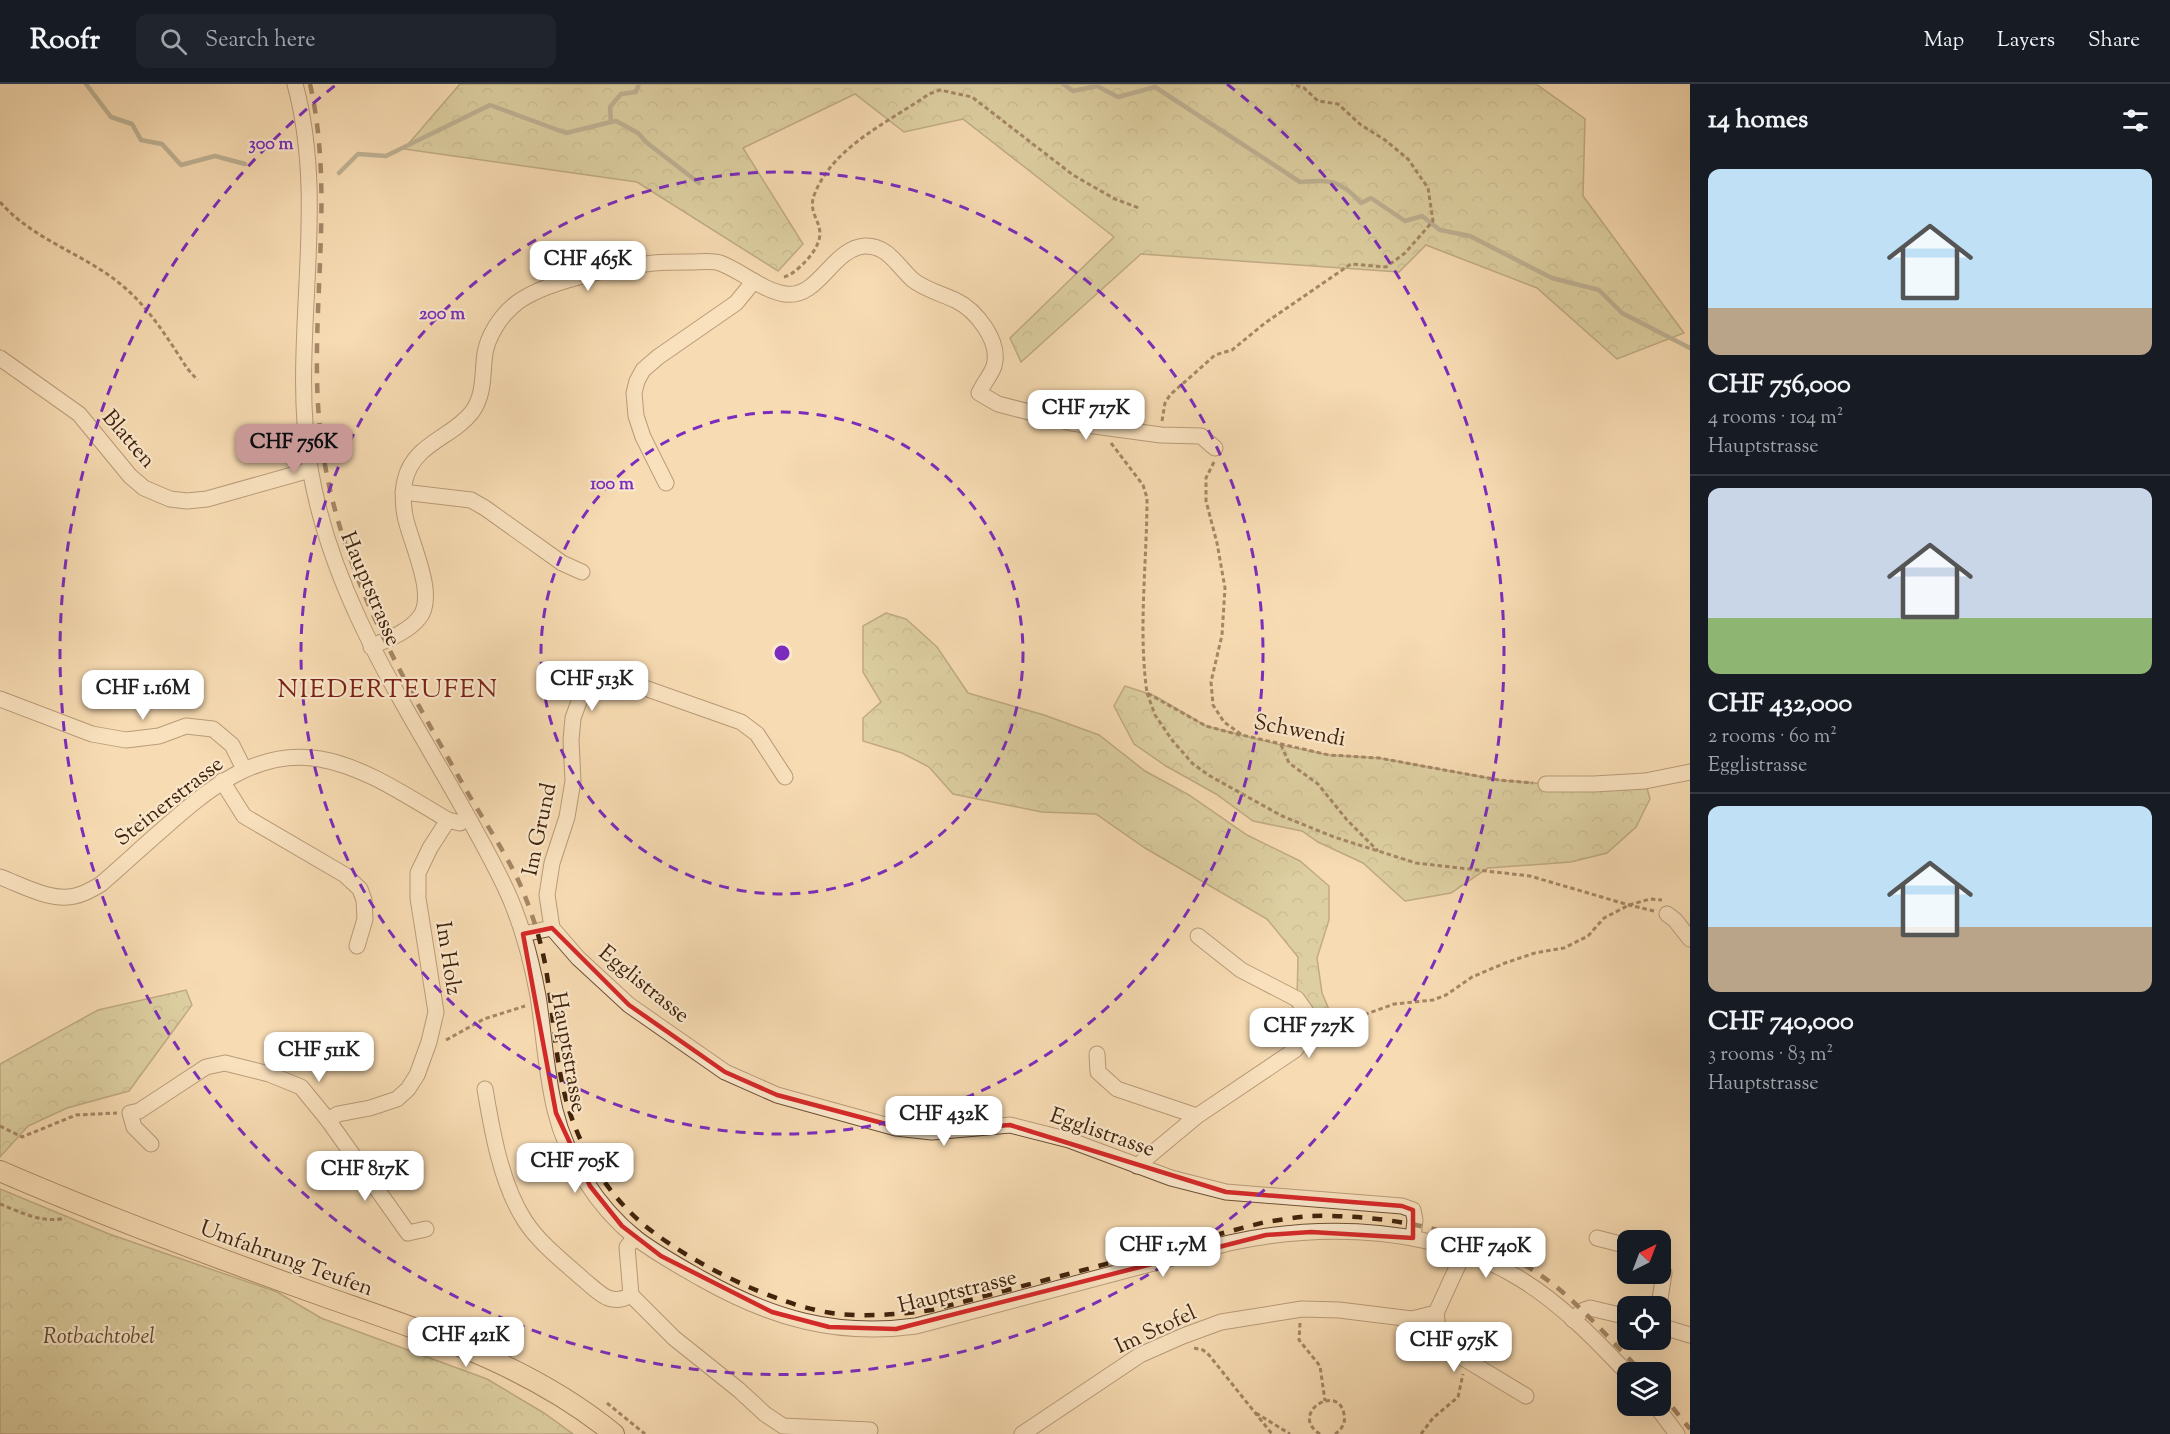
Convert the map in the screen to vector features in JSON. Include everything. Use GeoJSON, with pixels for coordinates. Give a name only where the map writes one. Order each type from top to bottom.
{"type":"FeatureCollection","features":[{"type":"Feature","properties":{"kind":"main road","name":"Umfahrung Teufen"},"geometry":{"type":"LineString","coordinates":[[0,1171],[104,1215],[442,1338],[520,1373],[562,1397],[614,1434]]}},
{"type":"Feature","properties":{"kind":"street","name":"Hauptstrasse"},"geometry":{"type":"LineString","coordinates":[[296,84],[303,117],[308,186],[309,242],[303,395],[310,470],[324,532],[347,595],[371,646],[506,888],[523,934],[537,994],[547,1073],[556,1113],[574,1161],[601,1203],[635,1238],[661,1256],[718,1288],[772,1312],[829,1327],[874,1331],[916,1326],[1266,1235],[1311,1232],[1413,1238],[1464,1252],[1522,1280],[1573,1320],[1617,1363]]}},
{"type":"Feature","properties":{"kind":"street"},"geometry":{"type":"LineString","coordinates":[[371,646],[406,630],[421,617],[426,603],[426,588],[405,515],[403,492],[406,476],[419,455],[433,441],[454,429],[471,413],[480,398],[485,353],[492,332],[514,305],[537,291],[576,277],[654,263],[718,262],[783,294],[798,294],[809,288],[848,251],[863,246],[876,247],[886,251],[915,281],[958,302],[969,310],[991,336],[995,348],[994,366],[979,393],[998,404],[1072,423],[1161,435],[1201,436],[1215,448]]}},
{"type":"Feature","properties":{"kind":"street"},"geometry":{"type":"LineString","coordinates":[[666,483],[643,437],[636,416],[634,393],[637,381],[643,370],[658,357],[736,303],[754,281]]}},
{"type":"Feature","properties":{"kind":"street","name":"Blatten"},"geometry":{"type":"LineString","coordinates":[[0,358],[78,414],[130,476],[144,488],[170,499],[187,501],[207,499],[310,470]]}},
{"type":"Feature","properties":{"kind":"street"},"geometry":{"type":"LineString","coordinates":[[403,492],[471,500],[562,563],[582,572]]}},
{"type":"Feature","properties":{"kind":"street","name":"Im Grund"},"geometry":{"type":"LineString","coordinates":[[552,928],[547,895],[552,863],[567,817],[573,781],[571,740],[573,718],[580,696],[602,681],[624,681],[741,722],[757,734],[785,777]]}},
{"type":"Feature","properties":{"kind":"street"},"geometry":{"type":"LineString","coordinates":[[0,699],[92,734],[126,740],[159,736],[186,726],[213,729],[232,745],[244,769]]}},
{"type":"Feature","properties":{"kind":"street","name":"Steinerstrasse"},"geometry":{"type":"LineString","coordinates":[[0,877],[48,894],[74,897],[101,884],[186,809],[222,781],[244,769],[278,760],[320,759],[362,773],[448,820]]}},
{"type":"Feature","properties":{"kind":"street"},"geometry":{"type":"LineString","coordinates":[[1546,784],[1645,781],[1690,772]]}},
{"type":"Feature","properties":{"kind":"street"},"geometry":{"type":"LineString","coordinates":[[222,781],[244,816],[345,875],[360,889],[364,900],[364,919],[357,946]]}},
{"type":"Feature","properties":{"kind":"street"},"geometry":{"type":"LineString","coordinates":[[448,820],[460,823],[467,818]]}},
{"type":"Feature","properties":{"kind":"street","name":"Im Holz"},"geometry":{"type":"LineString","coordinates":[[328,1120],[338,1114],[370,1108],[397,1099],[408,1089],[417,1075],[429,1042],[436,1012],[418,898],[418,873],[430,848],[448,820]]}},
{"type":"Feature","properties":{"kind":"street"},"geometry":{"type":"LineString","coordinates":[[1668,907],[1690,939]]}},
{"type":"Feature","properties":{"kind":"street"},"geometry":{"type":"LineString","coordinates":[[523,934],[552,928]]}},
{"type":"Feature","properties":{"kind":"street","name":"Egglistrasse"},"geometry":{"type":"LineString","coordinates":[[552,928],[578,958],[629,1005],[725,1072],[777,1095],[916,1132],[1010,1125],[1069,1140],[1170,1178],[1226,1192],[1402,1206],[1413,1210],[1416,1220],[1413,1238]]}},
{"type":"Feature","properties":{"kind":"street"},"geometry":{"type":"LineString","coordinates":[[1137,1166],[1197,1116],[1295,1050],[1308,1034],[1309,1016],[1297,999],[1241,970],[1198,936]]}},
{"type":"Feature","properties":{"kind":"street"},"geometry":{"type":"LineString","coordinates":[[1097,1054],[1098,1072],[1117,1089],[1197,1116]]}},
{"type":"Feature","properties":{"kind":"street"},"geometry":{"type":"LineString","coordinates":[[151,1144],[134,1127],[130,1113],[139,1111],[206,1066],[225,1063],[269,1074],[301,1087],[328,1120],[408,1233],[426,1228]]}},
{"type":"Feature","properties":{"kind":"street"},"geometry":{"type":"LineString","coordinates":[[485,1089],[493,1134],[509,1186],[525,1221],[543,1244],[605,1298],[622,1300],[631,1295]]}},
{"type":"Feature","properties":{"kind":"street"},"geometry":{"type":"LineString","coordinates":[[635,1238],[627,1247],[631,1295],[674,1338],[765,1414],[783,1426],[870,1430]]}},
{"type":"Feature","properties":{"kind":"street"},"geometry":{"type":"LineString","coordinates":[[1597,1238],[1617,1243]]}},
{"type":"Feature","properties":{"kind":"street"},"geometry":{"type":"LineString","coordinates":[[1464,1252],[1436,1313],[1440,1344],[1526,1396]]}},
{"type":"Feature","properties":{"kind":"street"},"geometry":{"type":"LineString","coordinates":[[1573,1320],[1582,1311],[1590,1308],[1617,1314]]}},
{"type":"Feature","properties":{"kind":"street","name":"Im Stofel"},"geometry":{"type":"LineString","coordinates":[[1022,1434],[1140,1355],[1221,1322],[1302,1309],[1339,1310],[1412,1319],[1436,1313]]}},
{"type":"Feature","properties":{"kind":"street"},"geometry":{"type":"LineString","coordinates":[[1671,1329],[1690,1335]]}},
{"type":"Feature","properties":{"kind":"street"},"geometry":{"type":"LineString","coordinates":[[1664,1416],[1677,1434]]}},
{"type":"Feature","properties":{"kind":"path"},"geometry":{"type":"LineString","coordinates":[[1161,435],[1165,403],[1202,364],[1215,355],[1232,350],[1265,323],[1351,264],[1386,267],[1405,253],[1433,222],[1428,188],[1408,159],[1385,140],[1361,125],[1338,104],[1318,101],[1304,88],[1292,84]]}},
{"type":"Feature","properties":{"kind":"path"},"geometry":{"type":"LineString","coordinates":[[754,281],[788,276],[801,266],[814,251],[820,238],[820,228],[813,209],[813,197],[819,183],[835,162],[856,141],[929,94],[940,90],[972,97],[1073,175],[1115,199],[1139,208]]}},
{"type":"Feature","properties":{"kind":"path"},"geometry":{"type":"LineString","coordinates":[[0,202],[25,225],[100,269],[123,286],[148,312],[188,371],[198,380]]}},
{"type":"Feature","properties":{"kind":"path"},"geometry":{"type":"LineString","coordinates":[[1099,426],[1143,485],[1147,498],[1144,677],[1155,715],[1172,740],[1193,764],[1282,816],[1416,863],[1530,876],[1629,905],[1668,907]]}},
{"type":"Feature","properties":{"kind":"path","name":"Schwendi"},"geometry":{"type":"LineString","coordinates":[[1215,448],[1214,460],[1206,478],[1206,501],[1225,588],[1222,635],[1211,682],[1213,705],[1224,722],[1242,735],[1329,755],[1378,758],[1499,780],[1546,784]]}},
{"type":"Feature","properties":{"kind":"path"},"geometry":{"type":"LineString","coordinates":[[1147,693],[1206,726],[1242,735]]}},
{"type":"Feature","properties":{"kind":"path"},"geometry":{"type":"LineString","coordinates":[[1281,745],[1289,763],[1318,784],[1347,820],[1378,851]]}},
{"type":"Feature","properties":{"kind":"path"},"geometry":{"type":"LineString","coordinates":[[1308,1034],[1394,1004],[1433,1000],[1446,995],[1472,977],[1504,963],[1534,953],[1564,948],[1587,936],[1604,918],[1629,905],[1650,898],[1668,907]]}},
{"type":"Feature","properties":{"kind":"path"},"geometry":{"type":"LineString","coordinates":[[447,1040],[484,1019],[527,1006]]}},
{"type":"Feature","properties":{"kind":"path"},"geometry":{"type":"LineString","coordinates":[[0,1126],[22,1137],[76,1115],[130,1113]]}},
{"type":"Feature","properties":{"kind":"path"},"geometry":{"type":"LineString","coordinates":[[0,1204],[45,1220],[72,1219]]}},
{"type":"Feature","properties":{"kind":"path"},"geometry":{"type":"LineString","coordinates":[[1302,1309],[1298,1331],[1299,1340],[1320,1366],[1325,1401]]}},
{"type":"Feature","properties":{"kind":"path"},"geometry":{"type":"LineString","coordinates":[[1177,1339],[1209,1355],[1272,1434]]}},
{"type":"Feature","properties":{"kind":"path"},"geometry":{"type":"LineString","coordinates":[[1421,1434],[1433,1418],[1458,1397],[1468,1362]]}},
{"type":"Feature","properties":{"kind":"path"},"geometry":{"type":"LineString","coordinates":[[1320,1434],[1313,1432],[1310,1421],[1312,1410],[1320,1402],[1325,1401],[1336,1403],[1344,1411],[1342,1432],[1335,1434]]}},
{"type":"Feature","properties":{"kind":"path"},"geometry":{"type":"LineString","coordinates":[[607,1403],[645,1434]]}},
{"type":"Feature","properties":{"kind":"path"},"geometry":{"type":"LineString","coordinates":[[1254,1413],[1290,1434]]}},
{"type":"Feature","properties":{"kind":"highlighted area"},"geometry":{"type":"Polygon","coordinates":[[[552,928],[629,1005],[725,1072],[777,1095],[916,1132],[1010,1125],[1226,1192],[1402,1206],[1413,1210],[1413,1238],[1311,1232],[1266,1235],[896,1329],[829,1327],[772,1312],[661,1256],[622,1226],[590,1186],[556,1113],[523,934],[552,928]]]}},
{"type":"Feature","properties":{"kind":"green space"},"geometry":{"type":"Polygon","coordinates":[[[460,84],[1536,84],[1585,119],[1583,196],[1684,333],[1617,359],[1537,288],[1426,245],[1399,272],[1141,254],[1021,362],[1010,338],[1114,237],[963,119],[904,132],[855,94],[743,148],[803,244],[778,271],[637,182],[404,149],[460,84]]]}},
{"type":"Feature","properties":{"kind":"green space"},"geometry":{"type":"Polygon","coordinates":[[[886,613],[906,619],[937,647],[968,693],[1044,715],[1099,735],[1145,771],[1189,795],[1247,835],[1300,861],[1329,886],[1329,920],[1317,958],[1322,993],[1336,1026],[1308,1033],[1297,999],[1298,957],[1267,919],[1145,848],[1096,814],[1042,812],[953,794],[929,767],[902,753],[863,741],[863,718],[881,702],[863,672],[863,626],[886,613]]]}},
{"type":"Feature","properties":{"kind":"green space"},"geometry":{"type":"Polygon","coordinates":[[[1125,686],[1155,696],[1206,726],[1281,745],[1329,755],[1379,758],[1499,780],[1546,784],[1645,781],[1650,799],[1636,827],[1607,853],[1571,862],[1488,868],[1451,893],[1405,901],[1363,863],[1318,842],[1302,831],[1253,821],[1216,794],[1166,766],[1134,744],[1114,706],[1125,686]]]}},
{"type":"Feature","properties":{"kind":"green space"},"geometry":{"type":"Polygon","coordinates":[[[186,990],[192,1005],[129,1091],[67,1108],[28,1126],[0,1157],[0,1064],[98,1010],[186,990]]]}},
{"type":"Feature","properties":{"kind":"green space","name":"Rotbachtobel"},"geometry":{"type":"Polygon","coordinates":[[[0,1189],[109,1234],[277,1292],[321,1318],[487,1379],[544,1413],[573,1434],[0,1434],[0,1189]]]}},
{"type":"Feature","properties":{"kind":"waterway"},"geometry":{"type":"LineString","coordinates":[[86,84],[111,117],[132,124],[141,140],[162,144],[181,165],[215,156],[245,164]]}},
{"type":"Feature","properties":{"kind":"waterway"},"geometry":{"type":"LineString","coordinates":[[339,173],[358,154],[386,156],[490,105],[566,133],[611,122],[610,107],[621,94],[636,92],[639,84]]}},
{"type":"Feature","properties":{"kind":"waterway"},"geometry":{"type":"LineString","coordinates":[[1063,84],[1073,91],[1097,86],[1118,97],[1155,87],[1300,182],[1327,181],[1340,185],[1361,203],[1371,198],[1405,221],[1422,216],[1440,230],[1470,236],[1552,278],[1599,290],[1622,313],[1690,348]]}},
{"type":"Feature","properties":{"kind":"waterway"},"geometry":{"type":"LineString","coordinates":[[611,122],[616,121],[638,133],[646,142],[699,183]]}},
{"type":"Feature","properties":{"kind":"railway"},"geometry":{"type":"LineString","coordinates":[[310,84],[318,131],[321,177],[317,366],[319,412],[324,459],[334,504],[363,591],[402,674],[519,882],[544,958],[558,1060],[570,1113],[580,1140],[594,1165],[619,1201],[629,1211],[648,1228],[698,1262],[758,1291],[815,1310],[863,1315],[932,1310],[1265,1222],[1311,1216],[1342,1216],[1407,1223],[1470,1240],[1528,1267],[1577,1305],[1632,1362]]}},
{"type":"Feature","properties":{"kind":"railway"},"geometry":{"type":"LineString","coordinates":[[1671,1406],[1690,1429]]}},
{"type":"Feature","properties":{"kind":"district","name":"NIEDERTEUFEN"},"geometry":{"type":"Point","coordinates":[388,688]}}]}
